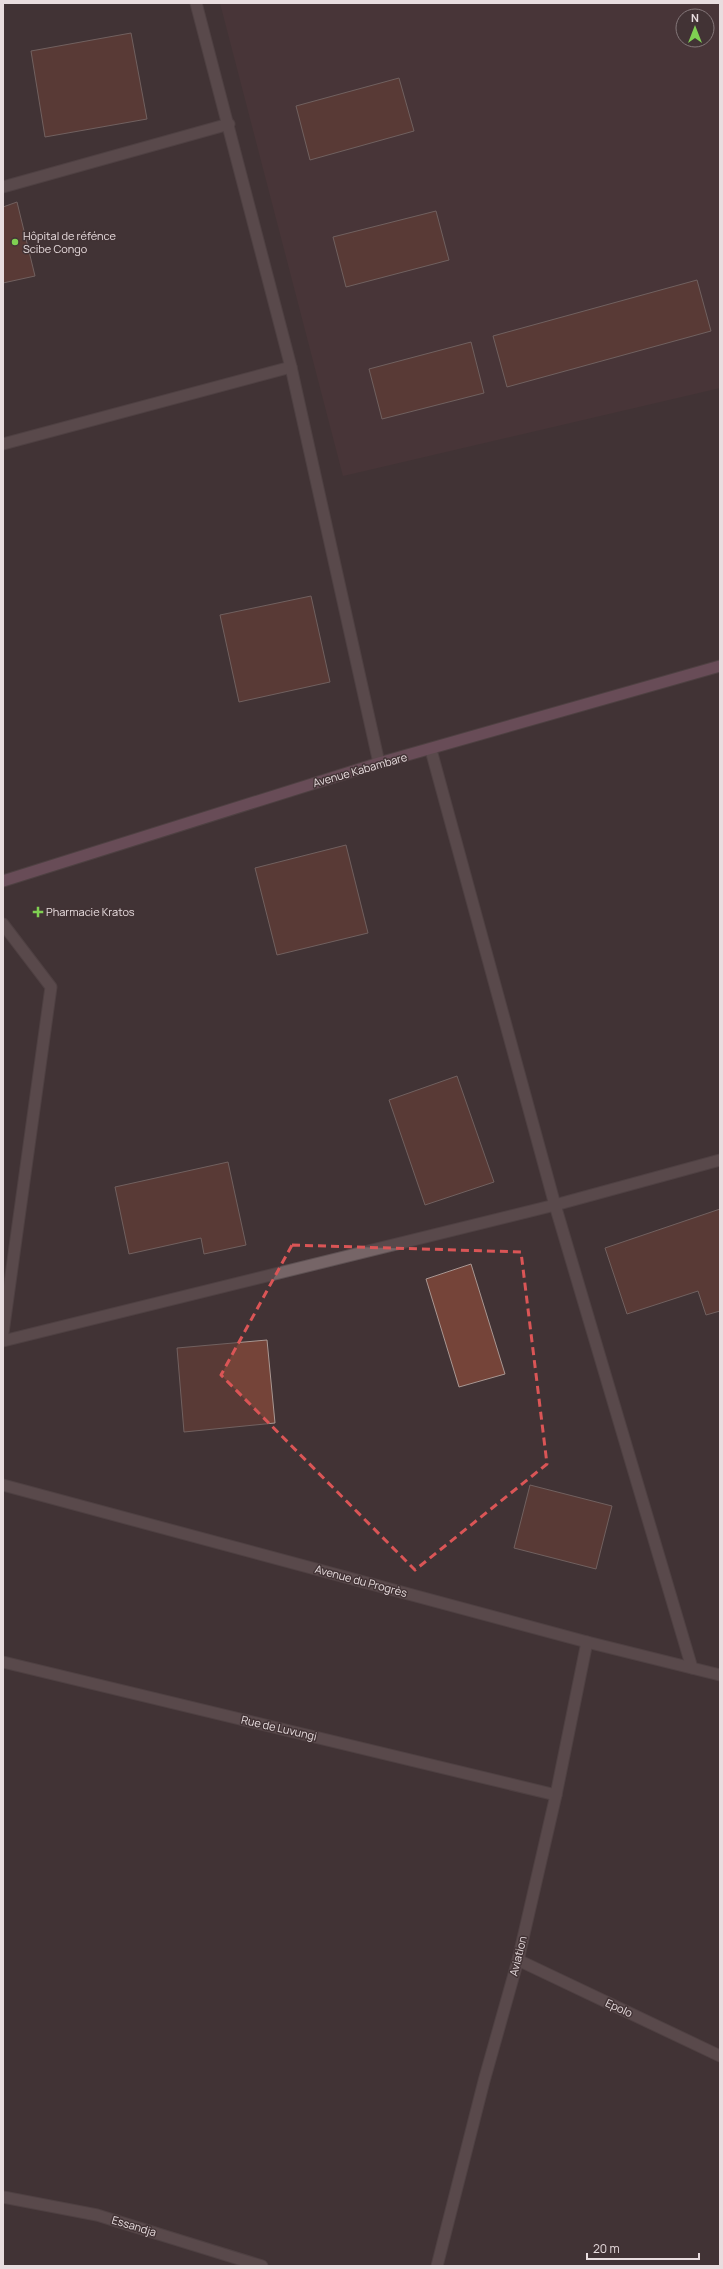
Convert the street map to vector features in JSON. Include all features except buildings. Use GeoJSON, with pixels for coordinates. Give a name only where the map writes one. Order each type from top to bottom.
{"type":"FeatureCollection","features":[{"type":"Feature","properties":{"kind":"main road","name":"Avenue Kabambare"},"geometry":{"type":"LineString","coordinates":[[3,881],[379,763],[430,750],[720,666]]}},
{"type":"Feature","properties":{"kind":"street"},"geometry":{"type":"LineString","coordinates":[[196,3],[229,124],[291,367],[379,763]]}},
{"type":"Feature","properties":{"kind":"street"},"geometry":{"type":"LineString","coordinates":[[3,187],[229,124]]}},
{"type":"Feature","properties":{"kind":"street"},"geometry":{"type":"LineString","coordinates":[[3,444],[291,367]]}},
{"type":"Feature","properties":{"kind":"street"},"geometry":{"type":"LineString","coordinates":[[430,750],[555,1205],[692,1668]]}},
{"type":"Feature","properties":{"kind":"street"},"geometry":{"type":"LineString","coordinates":[[3,924],[51,986],[3,1333]]}},
{"type":"Feature","properties":{"kind":"street"},"geometry":{"type":"LineString","coordinates":[[3,1341],[555,1205],[720,1160]]}},
{"type":"Feature","properties":{"kind":"street","name":"Avenue du Progrès"},"geometry":{"type":"LineString","coordinates":[[3,1484],[586,1642],[720,1675]]}},
{"type":"Feature","properties":{"kind":"street","name":"Aviation"},"geometry":{"type":"LineString","coordinates":[[437,2266],[484,2081],[518,1960],[556,1795],[586,1642]]}},
{"type":"Feature","properties":{"kind":"street","name":"Rue de Luvungi"},"geometry":{"type":"LineString","coordinates":[[3,1662],[556,1795]]}},
{"type":"Feature","properties":{"kind":"street","name":"Epolo"},"geometry":{"type":"LineString","coordinates":[[518,1960],[720,2056]]}},
{"type":"Feature","properties":{"kind":"street","name":"Essandja"},"geometry":{"type":"LineString","coordinates":[[3,2197],[97,2215],[262,2266]]}},
{"type":"Feature","properties":{"kind":"highlighted area"},"geometry":{"type":"Polygon","coordinates":[[[292,1245],[521,1252],[547,1464],[415,1570],[221,1375],[292,1245]]]}},
{"type":"Feature","properties":{"kind":"shaded area"},"geometry":{"type":"Polygon","coordinates":[[[220,3],[720,3],[720,388],[343,476],[220,3]]]}},
{"type":"Feature","properties":{"kind":"place","name":"Hôpital de réfénce Scibe Congo"},"geometry":{"type":"Point","coordinates":[15,242]}},
{"type":"Feature","properties":{"kind":"place","name":"Pharmacie Kratos"},"geometry":{"type":"Point","coordinates":[38,912]}}]}
